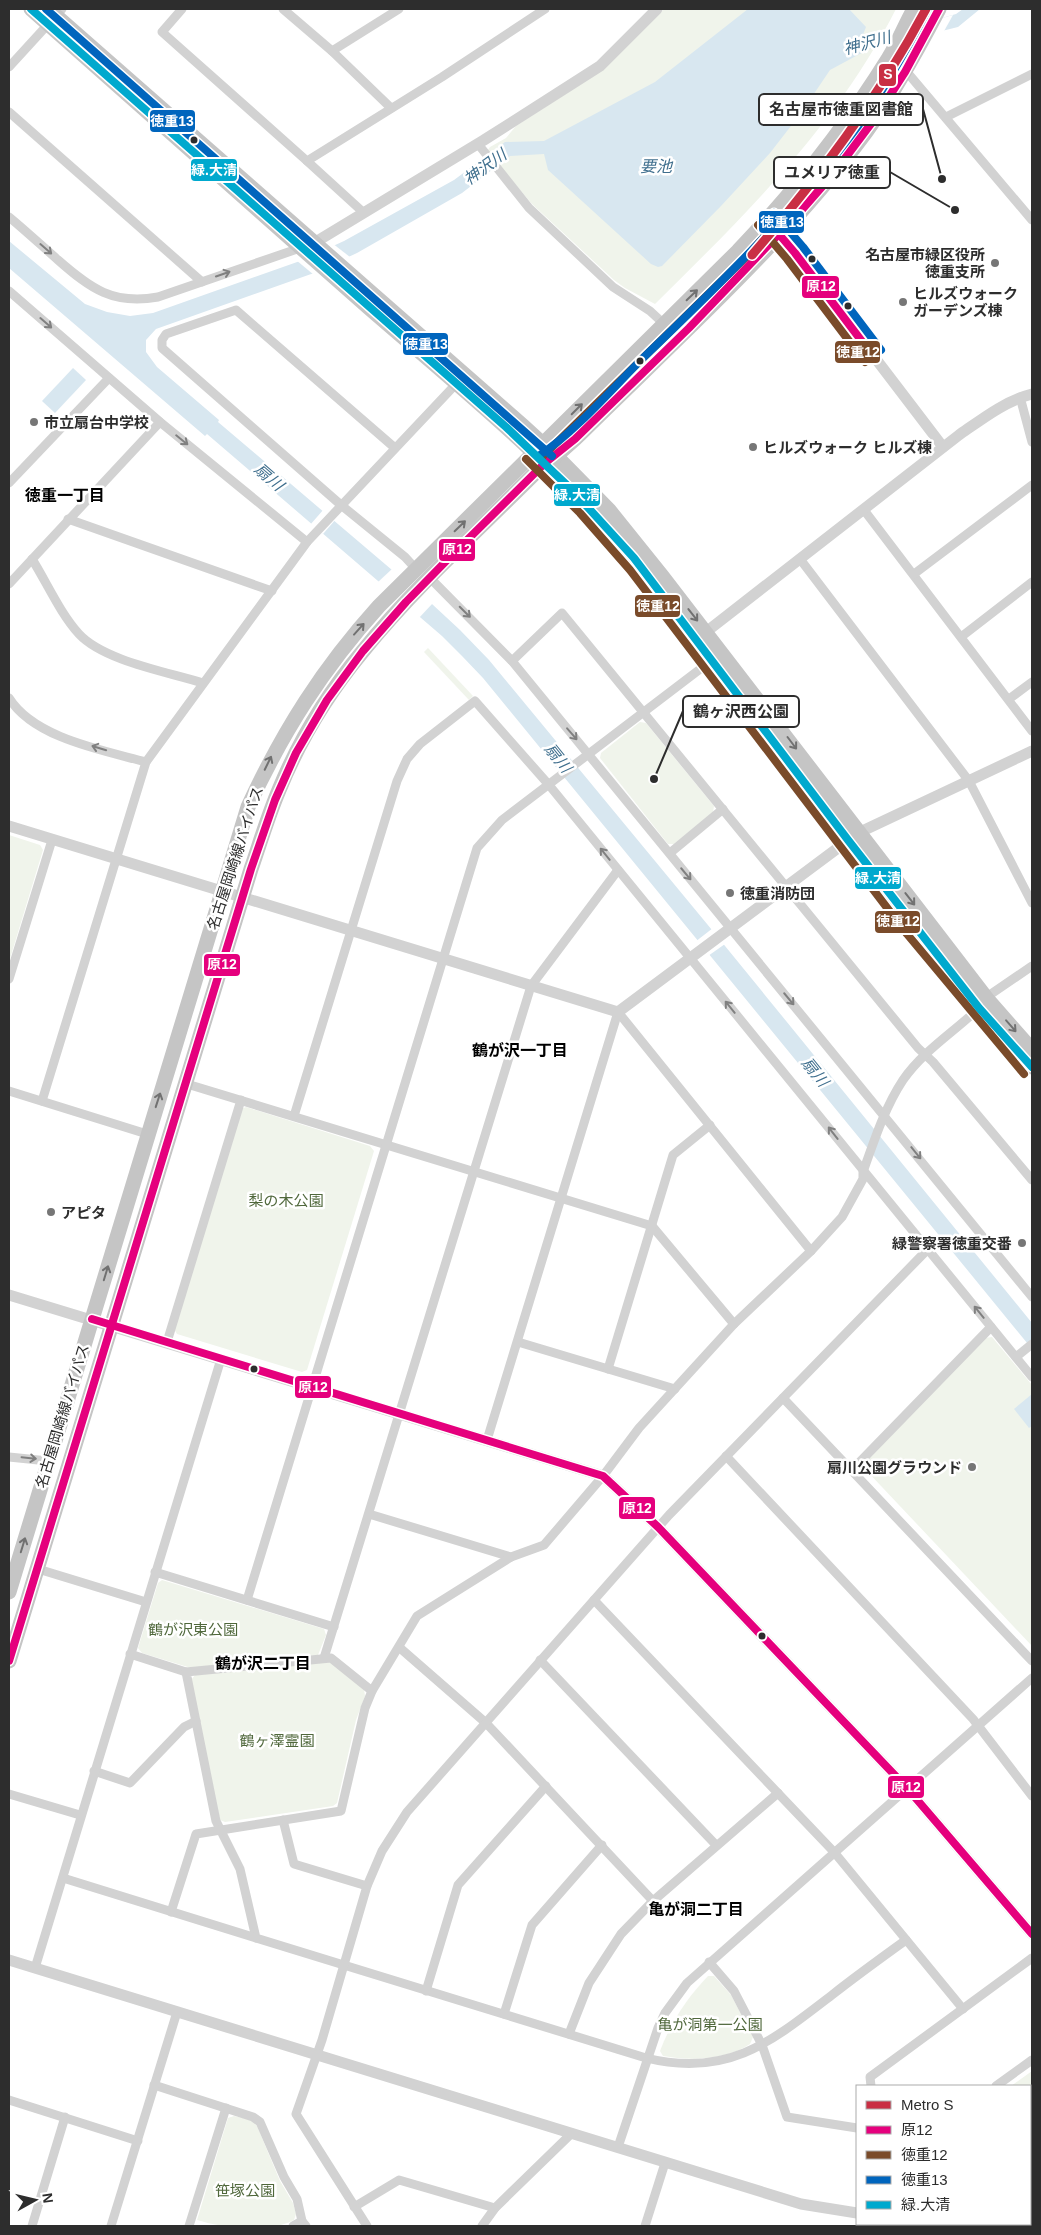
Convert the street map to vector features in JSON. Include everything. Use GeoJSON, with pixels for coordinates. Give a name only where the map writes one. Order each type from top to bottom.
{"type":"FeatureCollection","features":[{"type":"Feature","properties":{"kind":"main road"},"geometry":{"type":"LineString","coordinates":[[31,9],[53,14],[332,267],[609,510],[706,632],[853,837]]}},
{"type":"Feature","properties":{"kind":"main road","name":"名古屋岡崎線バイパス"},"geometry":{"type":"LineString","coordinates":[[9,1592],[248,807],[268,762],[292,721],[348,641],[379,606],[663,323],[738,251],[766,219],[833,140],[893,48],[914,9]]}},
{"type":"Feature","properties":{"kind":"main road","name":"名古屋岡崎線バイパス"},"geometry":{"type":"LineString","coordinates":[[9,1661],[243,897],[279,790],[310,729],[362,651],[392,617],[781,235],[865,132],[906,72],[936,14]]}},
{"type":"Feature","properties":{"kind":"main road"},"geometry":{"type":"LineString","coordinates":[[332,267],[456,384],[538,448]]}},
{"type":"Feature","properties":{"kind":"main road"},"geometry":{"type":"LineString","coordinates":[[551,460],[616,536],[1032,1067]]}},
{"type":"Feature","properties":{"kind":"main road"},"geometry":{"type":"LineString","coordinates":[[984,1004],[1032,1050]]}},
{"type":"Feature","properties":{"kind":"street"},"geometry":{"type":"LineString","coordinates":[[182,9],[162,32],[364,213]]}},
{"type":"Feature","properties":{"kind":"street"},"geometry":{"type":"LineString","coordinates":[[332,51],[399,9]]}},
{"type":"Feature","properties":{"kind":"street"},"geometry":{"type":"LineString","coordinates":[[307,161],[545,9]]}},
{"type":"Feature","properties":{"kind":"street"},"geometry":{"type":"LineString","coordinates":[[9,217],[84,282],[103,293],[121,299],[158,297],[310,247],[478,144],[600,66],[657,9]]}},
{"type":"Feature","properties":{"kind":"street"},"geometry":{"type":"LineString","coordinates":[[288,11],[391,108]]}},
{"type":"Feature","properties":{"kind":"street"},"geometry":{"type":"LineString","coordinates":[[9,67],[53,14]]}},
{"type":"Feature","properties":{"kind":"street"},"geometry":{"type":"LineString","coordinates":[[906,72],[1032,220]]}},
{"type":"Feature","properties":{"kind":"street"},"geometry":{"type":"LineString","coordinates":[[946,117],[1032,74]]}},
{"type":"Feature","properties":{"kind":"street"},"geometry":{"type":"LineString","coordinates":[[9,112],[202,282]]}},
{"type":"Feature","properties":{"kind":"street"},"geometry":{"type":"LineString","coordinates":[[478,144],[498,166],[536,215],[613,286],[650,311],[663,323]]}},
{"type":"Feature","properties":{"kind":"street"},"geometry":{"type":"LineString","coordinates":[[766,219],[781,235],[943,447]]}},
{"type":"Feature","properties":{"kind":"street"},"geometry":{"type":"LineString","coordinates":[[9,291],[160,422],[307,542]]}},
{"type":"Feature","properties":{"kind":"street"},"geometry":{"type":"LineString","coordinates":[[395,448],[236,310],[166,334],[162,340],[162,348],[341,505],[405,557],[414,570]]}},
{"type":"Feature","properties":{"kind":"street"},"geometry":{"type":"LineString","coordinates":[[9,483],[109,378]]}},
{"type":"Feature","properties":{"kind":"street"},"geometry":{"type":"LineString","coordinates":[[42,1102],[146,762],[307,542],[456,384]]}},
{"type":"Feature","properties":{"kind":"street"},"geometry":{"type":"LineString","coordinates":[[706,632],[943,447],[994,410],[1032,394]]}},
{"type":"Feature","properties":{"kind":"street"},"geometry":{"type":"LineString","coordinates":[[1020,398],[1032,442]]}},
{"type":"Feature","properties":{"kind":"street"},"geometry":{"type":"LineString","coordinates":[[9,584],[160,422]]}},
{"type":"Feature","properties":{"kind":"street"},"geometry":{"type":"LineString","coordinates":[[914,574],[1032,485]]}},
{"type":"Feature","properties":{"kind":"street"},"geometry":{"type":"LineString","coordinates":[[864,510],[1032,731]]}},
{"type":"Feature","properties":{"kind":"street"},"geometry":{"type":"LineString","coordinates":[[68,520],[272,591]]}},
{"type":"Feature","properties":{"kind":"street"},"geometry":{"type":"LineString","coordinates":[[32,559],[72,623],[80,634],[95,646],[112,655],[204,683]]}},
{"type":"Feature","properties":{"kind":"street"},"geometry":{"type":"LineString","coordinates":[[800,559],[969,781],[1032,903]]}},
{"type":"Feature","properties":{"kind":"street"},"geometry":{"type":"LineString","coordinates":[[428,580],[512,661],[590,754],[1032,1297]]}},
{"type":"Feature","properties":{"kind":"street"},"geometry":{"type":"LineString","coordinates":[[961,636],[1032,582]]}},
{"type":"Feature","properties":{"kind":"street"},"geometry":{"type":"LineString","coordinates":[[512,661],[562,613],[912,1041],[1032,1180]]}},
{"type":"Feature","properties":{"kind":"street"},"geometry":{"type":"LineString","coordinates":[[247,1600],[477,848],[502,820],[712,660]]}},
{"type":"Feature","properties":{"kind":"street"},"geometry":{"type":"LineString","coordinates":[[1009,699],[1032,682]]}},
{"type":"Feature","properties":{"kind":"street"},"geometry":{"type":"LineString","coordinates":[[9,698],[22,715],[52,734],[146,762]]}},
{"type":"Feature","properties":{"kind":"street"},"geometry":{"type":"LineString","coordinates":[[294,1116],[392,796],[407,759],[420,744],[476,701],[549,786],[1032,1377]]}},
{"type":"Feature","properties":{"kind":"street"},"geometry":{"type":"LineString","coordinates":[[487,1440],[618,1012],[853,837],[1032,752]]}},
{"type":"Feature","properties":{"kind":"street"},"geometry":{"type":"LineString","coordinates":[[670,853],[723,809]]}},
{"type":"Feature","properties":{"kind":"street"},"geometry":{"type":"LineString","coordinates":[[9,826],[618,1012],[811,1251]]}},
{"type":"Feature","properties":{"kind":"street"},"geometry":{"type":"LineString","coordinates":[[9,979],[52,840]]}},
{"type":"Feature","properties":{"kind":"street"},"geometry":{"type":"LineString","coordinates":[[324,1658],[532,986],[618,870]]}},
{"type":"Feature","properties":{"kind":"street"},"geometry":{"type":"LineString","coordinates":[[172,1912],[196,1834],[341,1811],[365,1708],[372,1691],[400,1648],[417,1616],[511,1557],[544,1545],[603,1476],[639,1428],[734,1324],[811,1251],[842,1216],[863,1179],[863,1172],[885,1115],[904,1078],[925,1054],[984,1004],[993,992],[1032,966]]}},
{"type":"Feature","properties":{"kind":"street"},"geometry":{"type":"LineString","coordinates":[[186,1084],[652,1226],[734,1324]]}},
{"type":"Feature","properties":{"kind":"street"},"geometry":{"type":"LineString","coordinates":[[9,1091],[147,1134]]}},
{"type":"Feature","properties":{"kind":"street"},"geometry":{"type":"LineString","coordinates":[[166,1342],[240,1100]]}},
{"type":"Feature","properties":{"kind":"street"},"geometry":{"type":"LineString","coordinates":[[608,1369],[672,1156],[710,1125]]}},
{"type":"Feature","properties":{"kind":"street"},"geometry":{"type":"LineString","coordinates":[[366,2226],[296,2114],[312,2064],[317,2056],[367,1886],[382,1850],[407,1812],[658,1527],[928,1249]]}},
{"type":"Feature","properties":{"kind":"street"},"geometry":{"type":"LineString","coordinates":[[9,1295],[603,1476],[658,1527],[907,1788],[1032,1934]]}},
{"type":"Feature","properties":{"kind":"street"},"geometry":{"type":"LineString","coordinates":[[852,1470],[991,1326]]}},
{"type":"Feature","properties":{"kind":"street"},"geometry":{"type":"LineString","coordinates":[[518,1342],[675,1389]]}},
{"type":"Feature","properties":{"kind":"street"},"geometry":{"type":"LineString","coordinates":[[1016,1357],[1030,1346]]}},
{"type":"Feature","properties":{"kind":"street"},"geometry":{"type":"LineString","coordinates":[[35,1968],[80,1815],[221,1359]]}},
{"type":"Feature","properties":{"kind":"street"},"geometry":{"type":"LineString","coordinates":[[783,1398],[1032,1661]]}},
{"type":"Feature","properties":{"kind":"street"},"geometry":{"type":"LineString","coordinates":[[726,1456],[978,1725],[1032,1796]]}},
{"type":"Feature","properties":{"kind":"street"},"geometry":{"type":"LineString","coordinates":[[9,1457],[48,1461]]}},
{"type":"Feature","properties":{"kind":"street"},"geometry":{"type":"LineString","coordinates":[[369,1514],[511,1557]]}},
{"type":"Feature","properties":{"kind":"street"},"geometry":{"type":"LineString","coordinates":[[38,1569],[146,1602]]}},
{"type":"Feature","properties":{"kind":"street"},"geometry":{"type":"LineString","coordinates":[[156,1572],[334,1627]]}},
{"type":"Feature","properties":{"kind":"street"},"geometry":{"type":"LineString","coordinates":[[594,1600],[834,1852],[963,2009]]}},
{"type":"Feature","properties":{"kind":"street"},"geometry":{"type":"LineString","coordinates":[[400,1648],[486,1723],[653,1901]]}},
{"type":"Feature","properties":{"kind":"street"},"geometry":{"type":"LineString","coordinates":[[130,1654],[186,1672],[331,1658],[372,1691]]}},
{"type":"Feature","properties":{"kind":"street"},"geometry":{"type":"LineString","coordinates":[[540,1660],[716,1845]]}},
{"type":"Feature","properties":{"kind":"street"},"geometry":{"type":"LineString","coordinates":[[186,1672],[216,1821],[240,1870],[256,1938]]}},
{"type":"Feature","properties":{"kind":"street"},"geometry":{"type":"LineString","coordinates":[[618,2148],[646,2058],[658,2028],[670,2005],[687,1983],[1032,1678]]}},
{"type":"Feature","properties":{"kind":"street"},"geometry":{"type":"LineString","coordinates":[[94,1771],[130,1783],[184,1726],[196,1721]]}},
{"type":"Feature","properties":{"kind":"street"},"geometry":{"type":"LineString","coordinates":[[426,1991],[458,1885],[546,1786]]}},
{"type":"Feature","properties":{"kind":"street"},"geometry":{"type":"LineString","coordinates":[[569,2034],[589,1984],[604,1957],[621,1934],[653,1901],[778,1793]]}},
{"type":"Feature","properties":{"kind":"street"},"geometry":{"type":"LineString","coordinates":[[9,1794],[80,1815]]}},
{"type":"Feature","properties":{"kind":"street"},"geometry":{"type":"LineString","coordinates":[[282,1820],[294,1864],[367,1886]]}},
{"type":"Feature","properties":{"kind":"street"},"geometry":{"type":"LineString","coordinates":[[504,2014],[532,1925],[602,1845]]}},
{"type":"Feature","properties":{"kind":"street"},"geometry":{"type":"LineString","coordinates":[[62,1878],[646,2058],[677,2064],[700,2064],[731,2058],[762,2045],[787,2030],[906,1940]]}},
{"type":"Feature","properties":{"kind":"street"},"geometry":{"type":"LineString","coordinates":[[871,2085],[870,2077],[1032,1958]]}},
{"type":"Feature","properties":{"kind":"street"},"geometry":{"type":"LineString","coordinates":[[9,1960],[801,2204],[856,2213]]}},
{"type":"Feature","properties":{"kind":"street"},"geometry":{"type":"LineString","coordinates":[[709,1962],[734,1991],[762,2045],[788,2117],[856,2128]]}},
{"type":"Feature","properties":{"kind":"street"},"geometry":{"type":"LineString","coordinates":[[111,2226],[178,2012]]}},
{"type":"Feature","properties":{"kind":"street"},"geometry":{"type":"LineString","coordinates":[[997,2085],[1032,2060]]}},
{"type":"Feature","properties":{"kind":"street"},"geometry":{"type":"LineString","coordinates":[[154,2086],[253,2117],[260,2122],[284,2177],[297,2199],[304,2224],[293,2226]]}},
{"type":"Feature","properties":{"kind":"street"},"geometry":{"type":"LineString","coordinates":[[9,2100],[138,2141]]}},
{"type":"Feature","properties":{"kind":"street"},"geometry":{"type":"LineString","coordinates":[[189,2226],[226,2108]]}},
{"type":"Feature","properties":{"kind":"street"},"geometry":{"type":"LineString","coordinates":[[32,2226],[65,2117]]}},
{"type":"Feature","properties":{"kind":"street"},"geometry":{"type":"LineString","coordinates":[[482,2226],[495,2208],[572,2133]]}},
{"type":"Feature","properties":{"kind":"street"},"geometry":{"type":"LineString","coordinates":[[645,2226],[665,2163]]}},
{"type":"Feature","properties":{"kind":"street"},"geometry":{"type":"LineString","coordinates":[[354,2207],[400,2180],[495,2208]]}},
{"type":"Feature","properties":{"kind":"green space","name":"要池"},"geometry":{"type":"Polygon","coordinates":[[[664,9],[896,9],[846,91],[788,166],[723,236],[655,304],[614,280],[532,204],[487,151],[490,147],[506,138],[516,126],[604,69],[664,9]]]}},
{"type":"Feature","properties":{"kind":"green space"},"geometry":{"type":"Polygon","coordinates":[[[428,648],[473,696],[469,700],[424,652],[428,648]]]}},
{"type":"Feature","properties":{"kind":"green space"},"geometry":{"type":"Polygon","coordinates":[[[640,722],[646,723],[714,806],[713,812],[674,844],[668,844],[600,758],[601,753],[640,722]]]}},
{"type":"Feature","properties":{"kind":"green space"},"geometry":{"type":"Polygon","coordinates":[[[9,835],[40,845],[43,850],[9,962],[9,835]]]}},
{"type":"Feature","properties":{"kind":"green space","name":"梨の木公園"},"geometry":{"type":"Polygon","coordinates":[[[246,1107],[370,1146],[374,1151],[307,1370],[302,1372],[177,1334],[174,1329],[241,1109],[246,1107]]]}},
{"type":"Feature","properties":{"kind":"green space"},"geometry":{"type":"Polygon","coordinates":[[[992,1337],[1032,1385],[1032,1646],[865,1469],[864,1464],[985,1338],[992,1337]]]}},
{"type":"Feature","properties":{"kind":"green space","name":"鶴が沢東公園"},"geometry":{"type":"Polygon","coordinates":[[[162,1580],[324,1629],[326,1635],[318,1655],[191,1668],[142,1653],[138,1648],[158,1583],[162,1580]]]}},
{"type":"Feature","properties":{"kind":"green space","name":"鶴ヶ澤霊園"},"geometry":{"type":"Polygon","coordinates":[[[330,1662],[364,1689],[365,1696],[356,1720],[337,1803],[333,1806],[225,1822],[220,1820],[191,1680],[195,1675],[330,1662]]]}},
{"type":"Feature","properties":{"kind":"green space","name":"亀が洞第一公園"},"geometry":{"type":"Polygon","coordinates":[[[708,1976],[714,1976],[731,1995],[753,2037],[750,2044],[730,2053],[708,2058],[663,2056],[660,2051],[674,2020],[686,2002],[708,1976]]]}},
{"type":"Feature","properties":{"kind":"green space"},"geometry":{"type":"Polygon","coordinates":[[[1032,2071],[1032,2124],[1031,2085],[1012,2085],[1032,2071]]]}},
{"type":"Feature","properties":{"kind":"green space","name":"笹塚公園"},"geometry":{"type":"Polygon","coordinates":[[[234,2116],[252,2120],[257,2126],[280,2181],[293,2203],[296,2214],[294,2220],[272,2227],[246,2228],[197,2220],[228,2118],[234,2116]]]}},
{"type":"Feature","properties":{"kind":"water"},"geometry":{"type":"Polygon","coordinates":[[[748,9],[849,9],[866,27],[862,37],[875,37],[956,14],[963,9],[980,9],[958,27],[869,49],[830,70],[801,113],[770,153],[662,266],[658,267],[651,264],[548,170],[544,154],[510,156],[462,193],[357,253],[314,273],[156,329],[146,340],[146,352],[157,367],[219,420],[218,422],[432,604],[489,660],[1032,1323],[1032,1349],[483,678],[442,636],[207,434],[205,436],[9,268],[9,241],[85,304],[107,312],[130,316],[153,313],[300,261],[344,241],[454,180],[505,142],[544,141],[655,82],[748,9]]]}},
{"type":"Feature","properties":{"kind":"water"},"geometry":{"type":"Polygon","coordinates":[[[73,368],[86,380],[55,413],[42,401],[73,368]]]}},
{"type":"Feature","properties":{"kind":"water"},"geometry":{"type":"Polygon","coordinates":[[[1032,1394],[1032,1426],[1029,1428],[1014,1409],[1032,1394]]]}},
{"type":"Feature","properties":{"kind":"pier"},"geometry":{"type":"Polygon","coordinates":[[[953,15],[943,33],[873,51],[881,35],[953,15]]]}},
{"type":"Feature","properties":{"kind":"pier"},"geometry":{"type":"Polygon","coordinates":[[[332,243],[350,257],[314,275],[296,260],[332,243]]]}},
{"type":"Feature","properties":{"kind":"pier"},"geometry":{"type":"Polygon","coordinates":[[[324,509],[336,519],[323,534],[310,525],[324,509]]]}},
{"type":"Feature","properties":{"kind":"pier"},"geometry":{"type":"Polygon","coordinates":[[[393,568],[433,603],[418,619],[377,583],[393,568]]]}},
{"type":"Feature","properties":{"kind":"pier"},"geometry":{"type":"Polygon","coordinates":[[[713,928],[725,944],[708,956],[695,942],[713,928]]]}},
{"type":"Feature","properties":{"kind":"metro line","name":"S"},"geometry":{"type":"LineString","coordinates":[[752,255],[846,137],[888,75],[926,9]]}},
{"type":"Feature","properties":{"kind":"transit line","name":"緑.大清"},"geometry":{"type":"LineString","coordinates":[[31,9],[506,427],[572,490],[634,558],[848,840],[979,1008],[1032,1067]]}},
{"type":"Feature","properties":{"kind":"transit line","name":"徳重13"},"geometry":{"type":"LineString","coordinates":[[46,9],[552,456]]}},
{"type":"Feature","properties":{"kind":"transit line","name":"徳重13"},"geometry":{"type":"LineString","coordinates":[[540,455],[566,435],[593,410],[782,218],[834,157],[868,112],[895,69],[928,9]]}},
{"type":"Feature","properties":{"kind":"transit line","name":"原12"},"geometry":{"type":"LineString","coordinates":[[9,1661],[251,869],[275,800],[296,753],[327,700],[363,651],[406,602],[545,463],[575,439],[689,328],[799,213],[834,173],[876,117],[905,72],[939,9]]}},
{"type":"Feature","properties":{"kind":"transit line","name":"徳重13"},"geometry":{"type":"LineString","coordinates":[[774,213],[803,247],[881,350]]}},
{"type":"Feature","properties":{"kind":"transit line","name":"原12"},"geometry":{"type":"LineString","coordinates":[[766,219],[795,253],[873,356]]}},
{"type":"Feature","properties":{"kind":"transit line","name":"徳重12"},"geometry":{"type":"LineString","coordinates":[[758,225],[787,259],[865,362]]}},
{"type":"Feature","properties":{"kind":"transit line","name":"徳重12"},"geometry":{"type":"LineString","coordinates":[[540,459],[745,258],[774,226]]}},
{"type":"Feature","properties":{"kind":"transit line","name":"徳重12"},"geometry":{"type":"LineString","coordinates":[[526,459],[580,513],[630,570],[907,934],[1024,1074]]}},
{"type":"Feature","properties":{"kind":"transit line","name":"原12"},"geometry":{"type":"LineString","coordinates":[[92,1319],[603,1476],[658,1527],[907,1788],[1032,1934]]}},
{"type":"Feature","properties":{"kind":"place","name":"名古屋市徳重図書館"},"geometry":{"type":"Point","coordinates":[942,179]}},
{"type":"Feature","properties":{"kind":"place","name":"ユメリア徳重"},"geometry":{"type":"Point","coordinates":[955,210]}},
{"type":"Feature","properties":{"kind":"place","name":"名古屋市緑区役所 徳重支所"},"geometry":{"type":"Point","coordinates":[995,263]}},
{"type":"Feature","properties":{"kind":"place","name":"ヒルズウォーク ガーデンズ棟"},"geometry":{"type":"Point","coordinates":[903,302]}},
{"type":"Feature","properties":{"kind":"place","name":"市立扇台中学校"},"geometry":{"type":"Point","coordinates":[34,422]}},
{"type":"Feature","properties":{"kind":"place","name":"ヒルズウォーク ヒルズ棟"},"geometry":{"type":"Point","coordinates":[753,447]}},
{"type":"Feature","properties":{"kind":"place","name":"鶴ヶ沢西公園"},"geometry":{"type":"Point","coordinates":[654,779]}},
{"type":"Feature","properties":{"kind":"place","name":"徳重消防団"},"geometry":{"type":"Point","coordinates":[730,893]}},
{"type":"Feature","properties":{"kind":"place","name":"アピタ"},"geometry":{"type":"Point","coordinates":[51,1212]}},
{"type":"Feature","properties":{"kind":"place","name":"緑警察署徳重交番"},"geometry":{"type":"Point","coordinates":[1022,1243]}},
{"type":"Feature","properties":{"kind":"place","name":"扇川公園グラウンド"},"geometry":{"type":"Point","coordinates":[972,1467]}},
{"type":"Feature","properties":{"kind":"district","name":"徳重一丁目"},"geometry":{"type":"Point","coordinates":[65,495]}},
{"type":"Feature","properties":{"kind":"district","name":"鶴が沢一丁目"},"geometry":{"type":"Point","coordinates":[520,1050]}},
{"type":"Feature","properties":{"kind":"district","name":"鶴が沢二丁目"},"geometry":{"type":"Point","coordinates":[263,1663]}},
{"type":"Feature","properties":{"kind":"district","name":"亀が洞二丁目"},"geometry":{"type":"Point","coordinates":[696,1909]}},
{"type":"Feature","properties":{"kind":"water label","name":"神沢川"},"geometry":{"type":"Point","coordinates":[867,43]}},
{"type":"Feature","properties":{"kind":"water label","name":"神沢川"},"geometry":{"type":"Point","coordinates":[485,167]}},
{"type":"Feature","properties":{"kind":"water label","name":"扇川"},"geometry":{"type":"Point","coordinates":[269,477]}},
{"type":"Feature","properties":{"kind":"water label","name":"扇川"},"geometry":{"type":"Point","coordinates":[558,758]}},
{"type":"Feature","properties":{"kind":"water label","name":"扇川"},"geometry":{"type":"Point","coordinates":[815,1072]}}]}
